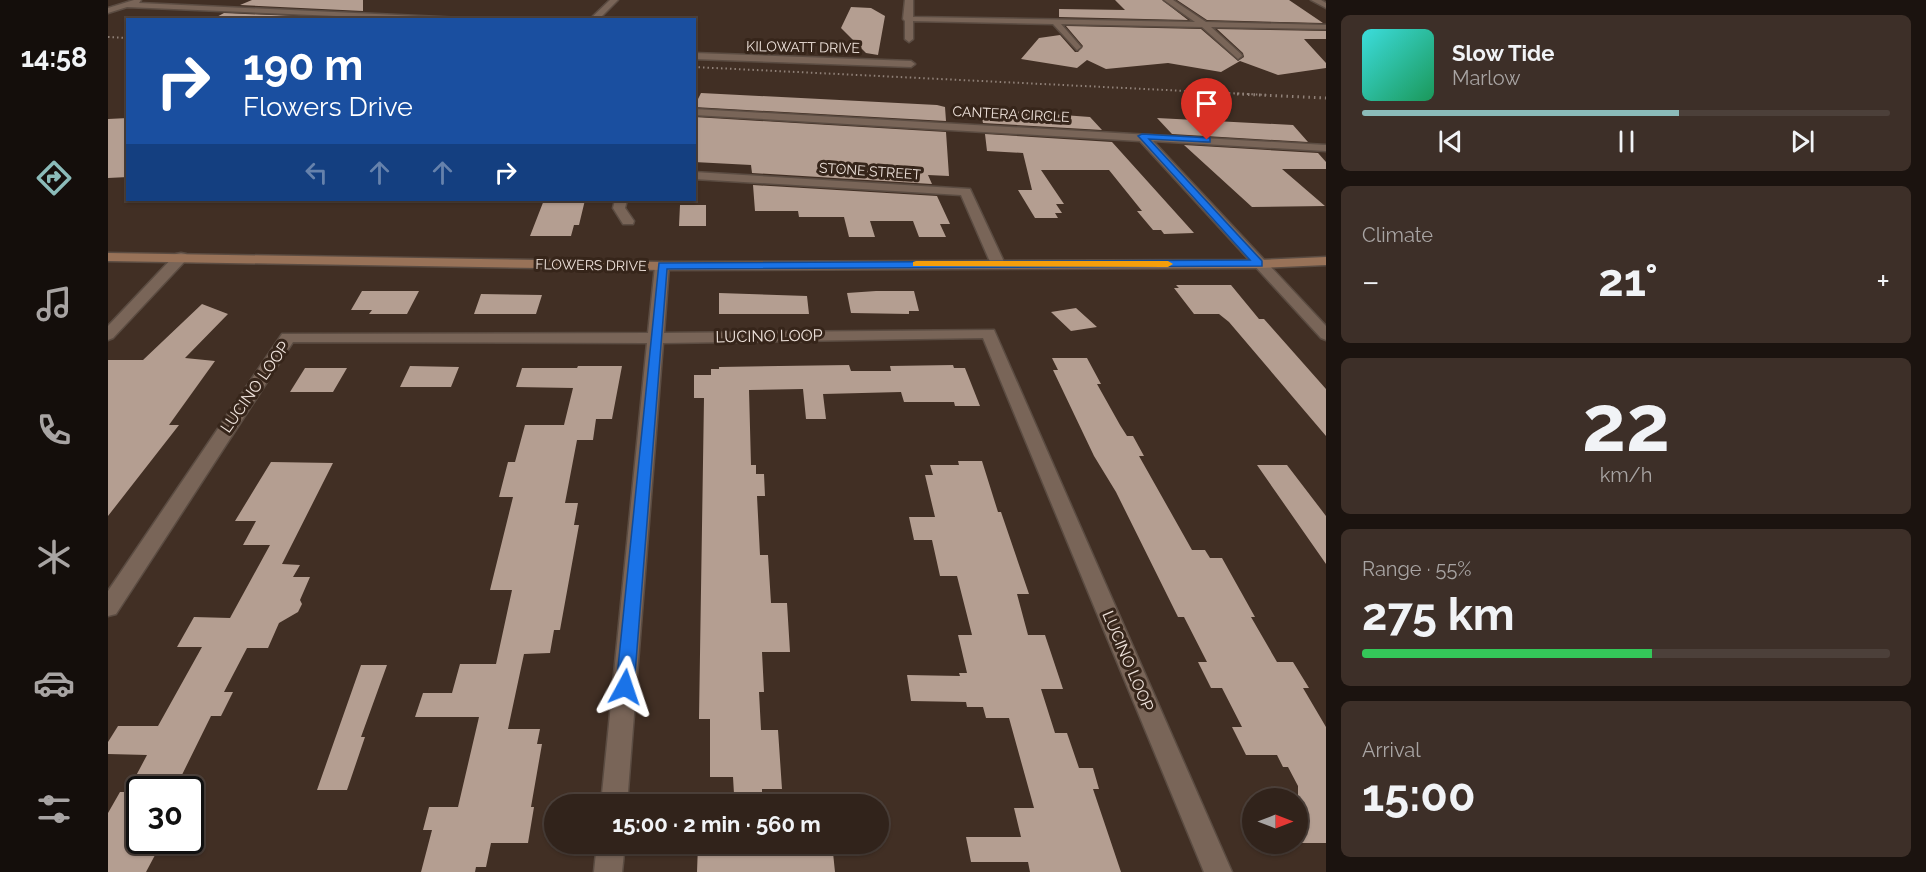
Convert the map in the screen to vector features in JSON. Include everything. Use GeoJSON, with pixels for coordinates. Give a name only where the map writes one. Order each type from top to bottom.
{"type":"FeatureCollection","features":[{"type":"Feature","properties":{"kind":"street"},"geometry":{"type":"LineString","coordinates":[[108,11],[141,0]]}},
{"type":"Feature","properties":{"kind":"street"},"geometry":{"type":"LineString","coordinates":[[595,18],[614,0]]}},
{"type":"Feature","properties":{"kind":"street"},"geometry":{"type":"LineString","coordinates":[[909,0],[907,19],[909,39]]}},
{"type":"Feature","properties":{"kind":"street"},"geometry":{"type":"LineString","coordinates":[[1168,0],[1203,24],[1238,56]]}},
{"type":"Feature","properties":{"kind":"street"},"geometry":{"type":"LineString","coordinates":[[1315,0],[1326,6]]}},
{"type":"Feature","properties":{"kind":"street"},"geometry":{"type":"LineString","coordinates":[[127,5],[450,18]]}},
{"type":"Feature","properties":{"kind":"street"},"geometry":{"type":"LineString","coordinates":[[907,19],[1326,27]]}},
{"type":"Feature","properties":{"kind":"street"},"geometry":{"type":"LineString","coordinates":[[1056,22],[1077,47]]}},
{"type":"Feature","properties":{"kind":"street","name":"KILOWATT DRIVE"},"geometry":{"type":"LineString","coordinates":[[696,56],[911,64]]}},
{"type":"Feature","properties":{"kind":"street","name":"CANTERA CIRCLE"},"geometry":{"type":"LineString","coordinates":[[696,112],[1326,148]]}},
{"type":"Feature","properties":{"kind":"street"},"geometry":{"type":"LineString","coordinates":[[1142,136],[1326,335]]}},
{"type":"Feature","properties":{"kind":"street","name":"STONE STREET"},"geometry":{"type":"LineString","coordinates":[[696,174],[966,192],[998,264]]}},
{"type":"Feature","properties":{"kind":"street"},"geometry":{"type":"LineString","coordinates":[[621,201],[619,208],[628,221]]}},
{"type":"Feature","properties":{"kind":"street","name":"FLOWERS DRIVE"},"geometry":{"type":"LineString","coordinates":[[108,257],[662,266],[1259,264],[1326,261]]}},
{"type":"Feature","properties":{"kind":"street"},"geometry":{"type":"LineString","coordinates":[[108,335],[181,257]]}},
{"type":"Feature","properties":{"kind":"street"},"geometry":{"type":"LineString","coordinates":[[616,794],[658,338],[662,266]]}},
{"type":"Feature","properties":{"kind":"street","name":"LUCINO LOOP"},"geometry":{"type":"LineString","coordinates":[[108,608],[288,337],[658,338],[989,333],[1218,872]]}},
{"type":"Feature","properties":{"kind":"street"},"geometry":{"type":"LineString","coordinates":[[608,872],[610,854]]}},
{"type":"Feature","properties":{"kind":"building"},"geometry":{"type":"Polygon","coordinates":[[[252,0],[363,0],[363,11],[240,5],[252,0]]]}},
{"type":"Feature","properties":{"kind":"building"},"geometry":{"type":"Polygon","coordinates":[[[1115,0],[1162,0],[1188,20],[1059,17],[1059,9],[1125,10],[1115,0]]]}},
{"type":"Feature","properties":{"kind":"building"},"geometry":{"type":"Polygon","coordinates":[[[1177,0],[1289,0],[1323,23],[1207,20],[1177,0]]]}},
{"type":"Feature","properties":{"kind":"building"},"geometry":{"type":"Polygon","coordinates":[[[851,7],[871,8],[885,16],[878,55],[866,53],[841,28],[851,7]]]}},
{"type":"Feature","properties":{"kind":"building"},"geometry":{"type":"Polygon","coordinates":[[[224,13],[340,18],[215,18],[224,13]]]}},
{"type":"Feature","properties":{"kind":"building"},"geometry":{"type":"Polygon","coordinates":[[[1066,26],[1201,29],[1238,61],[1244,57],[1243,53],[1217,29],[1326,31],[1326,39],[1304,39],[1326,63],[1326,68],[1278,75],[1240,61],[1221,72],[1168,63],[1106,69],[1087,60],[1077,68],[1021,59],[1039,38],[1060,35],[1075,52],[1078,52],[1083,46],[1066,26]]]}},
{"type":"Feature","properties":{"kind":"building"},"geometry":{"type":"Polygon","coordinates":[[[701,93],[937,105],[945,107],[946,121],[696,107],[701,93]]]}},
{"type":"Feature","properties":{"kind":"building"},"geometry":{"type":"Polygon","coordinates":[[[980,109],[1090,117],[1102,130],[983,123],[980,109]]]}},
{"type":"Feature","properties":{"kind":"building"},"geometry":{"type":"Polygon","coordinates":[[[696,117],[946,132],[949,176],[928,175],[932,184],[752,173],[751,165],[696,162],[696,117]]]}},
{"type":"Feature","properties":{"kind":"building"},"geometry":{"type":"Polygon","coordinates":[[[126,118],[126,177],[108,178],[108,119],[126,118]]]}},
{"type":"Feature","properties":{"kind":"building"},"geometry":{"type":"Polygon","coordinates":[[[1157,118],[1293,125],[1308,142],[1172,134],[1157,118]]]}},
{"type":"Feature","properties":{"kind":"building"},"geometry":{"type":"Polygon","coordinates":[[[985,134],[1112,142],[1194,233],[1164,234],[1161,230],[1153,230],[1137,211],[1142,211],[1109,170],[1041,170],[1064,204],[1056,204],[1062,213],[1055,213],[1058,218],[1035,218],[1018,190],[1032,190],[1023,153],[987,151],[985,134]]]}},
{"type":"Feature","properties":{"kind":"building"},"geometry":{"type":"Polygon","coordinates":[[[1184,145],[1318,153],[1326,162],[1326,169],[1282,169],[1325,206],[1252,207],[1184,145]]]}},
{"type":"Feature","properties":{"kind":"building"},"geometry":{"type":"Polygon","coordinates":[[[753,185],[937,196],[950,224],[940,224],[946,237],[919,237],[913,221],[870,221],[875,237],[849,237],[844,217],[799,217],[798,211],[755,211],[753,185]]]}},
{"type":"Feature","properties":{"kind":"building"},"geometry":{"type":"Polygon","coordinates":[[[544,201],[585,201],[579,225],[574,225],[571,236],[530,236],[544,201]]]}},
{"type":"Feature","properties":{"kind":"building"},"geometry":{"type":"Polygon","coordinates":[[[680,205],[706,205],[706,226],[679,226],[680,205]]]}},
{"type":"Feature","properties":{"kind":"building"},"geometry":{"type":"Polygon","coordinates":[[[1176,285],[1231,285],[1259,319],[1264,319],[1326,389],[1326,436],[1229,322],[1219,314],[1194,314],[1174,288],[1179,288],[1176,285]]]}},
{"type":"Feature","properties":{"kind":"building"},"geometry":{"type":"Polygon","coordinates":[[[362,291],[419,291],[407,314],[369,314],[372,310],[351,310],[362,291]]]}},
{"type":"Feature","properties":{"kind":"building"},"geometry":{"type":"Polygon","coordinates":[[[914,291],[919,311],[909,311],[909,314],[851,313],[847,293],[914,291]]]}},
{"type":"Feature","properties":{"kind":"building"},"geometry":{"type":"Polygon","coordinates":[[[719,293],[807,296],[809,314],[719,314],[719,293]]]}},
{"type":"Feature","properties":{"kind":"building"},"geometry":{"type":"Polygon","coordinates":[[[481,294],[542,295],[536,314],[474,314],[481,294]]]}},
{"type":"Feature","properties":{"kind":"building"},"geometry":{"type":"Polygon","coordinates":[[[202,304],[228,314],[185,358],[215,361],[169,425],[179,425],[108,516],[108,360],[143,360],[202,304]]]}},
{"type":"Feature","properties":{"kind":"building"},"geometry":{"type":"Polygon","coordinates":[[[1076,308],[1097,327],[1071,331],[1051,312],[1076,308]]]}},
{"type":"Feature","properties":{"kind":"building"},"geometry":{"type":"Polygon","coordinates":[[[1052,358],[1087,358],[1101,384],[1097,384],[1127,436],[1133,436],[1144,456],[1139,456],[1192,550],[1205,550],[1210,558],[1222,558],[1255,617],[1251,617],[1277,662],[1293,662],[1309,688],[1303,688],[1326,727],[1326,843],[1308,843],[1308,788],[1298,788],[1288,767],[1283,767],[1277,755],[1246,755],[1232,727],[1242,727],[1222,688],[1211,688],[1198,662],[1207,662],[1184,617],[1178,617],[1116,492],[1094,456],[1053,370],[1058,370],[1052,358]]]}},
{"type":"Feature","properties":{"kind":"building"},"geometry":{"type":"Polygon","coordinates":[[[849,365],[851,371],[891,371],[890,366],[953,365],[954,368],[965,368],[980,406],[955,406],[954,402],[904,402],[901,392],[823,394],[826,419],[806,419],[803,389],[749,390],[751,465],[756,465],[756,474],[764,474],[765,496],[757,496],[760,555],[768,555],[771,603],[787,603],[790,652],[762,652],[764,692],[759,692],[761,730],[778,730],[782,789],[762,789],[762,794],[734,794],[733,777],[710,777],[710,719],[699,719],[704,398],[694,398],[694,375],[711,375],[711,369],[719,369],[719,367],[849,365]]]}},
{"type":"Feature","properties":{"kind":"building"},"geometry":{"type":"Polygon","coordinates":[[[410,366],[459,367],[451,387],[400,387],[410,366]]]}},
{"type":"Feature","properties":{"kind":"building"},"geometry":{"type":"Polygon","coordinates":[[[578,366],[622,366],[612,419],[596,419],[593,440],[577,440],[565,503],[578,503],[574,525],[579,525],[560,630],[554,630],[550,653],[524,654],[508,729],[540,729],[537,744],[542,744],[531,807],[534,807],[528,843],[491,843],[486,867],[476,867],[475,872],[421,872],[432,830],[423,830],[429,807],[458,807],[479,717],[415,717],[423,693],[452,693],[460,664],[496,664],[512,590],[490,590],[513,497],[499,497],[508,462],[515,462],[525,425],[564,425],[573,388],[516,387],[522,368],[577,368],[578,366]]]}},
{"type":"Feature","properties":{"kind":"building"},"geometry":{"type":"Polygon","coordinates":[[[305,368],[347,368],[333,392],[290,392],[305,368]]]}},
{"type":"Feature","properties":{"kind":"building"},"geometry":{"type":"Polygon","coordinates":[[[958,461],[982,461],[998,512],[1001,512],[1029,594],[1017,594],[1028,635],[1045,635],[1063,689],[1041,689],[1055,733],[1067,733],[1079,768],[1093,768],[1099,789],[1093,789],[1121,872],[1030,872],[1028,862],[971,862],[966,837],[1021,837],[1014,808],[1034,808],[1009,718],[986,718],[983,707],[967,707],[966,702],[911,701],[907,675],[960,676],[959,673],[967,673],[958,635],[972,635],[957,576],[940,576],[932,540],[914,540],[909,517],[935,517],[925,475],[933,475],[930,465],[959,465],[958,461]]]}},
{"type":"Feature","properties":{"kind":"building"},"geometry":{"type":"Polygon","coordinates":[[[271,462],[333,463],[282,564],[300,565],[293,577],[310,577],[300,600],[302,604],[298,612],[279,623],[268,648],[247,648],[224,692],[233,692],[221,716],[211,716],[181,776],[136,776],[147,755],[108,754],[108,742],[118,726],[158,726],[202,647],[177,647],[194,617],[230,618],[270,545],[243,545],[256,521],[235,521],[271,462]]]}},
{"type":"Feature","properties":{"kind":"building"},"geometry":{"type":"Polygon","coordinates":[[[1257,465],[1287,465],[1326,516],[1326,564],[1257,465]]]}},
{"type":"Feature","properties":{"kind":"building"},"geometry":{"type":"Polygon","coordinates":[[[361,665],[387,665],[361,737],[365,737],[347,790],[317,790],[361,665]]]}},
{"type":"Feature","properties":{"kind":"building"},"geometry":{"type":"Polygon","coordinates":[[[120,792],[126,792],[126,854],[156,854],[146,872],[108,872],[108,813],[120,792]]]}},
{"type":"Feature","properties":{"kind":"building"},"geometry":{"type":"Polygon","coordinates":[[[698,854],[833,854],[835,872],[697,872],[698,854]]]}},
{"type":"Feature","properties":{"kind":"railway"},"geometry":{"type":"LineString","coordinates":[[108,37],[126,38]]}},
{"type":"Feature","properties":{"kind":"railway"},"geometry":{"type":"LineString","coordinates":[[696,67],[1268,95]]}},
{"type":"Feature","properties":{"kind":"railway"},"geometry":{"type":"LineString","coordinates":[[1237,94],[1326,98]]}},
{"type":"Feature","properties":{"kind":"slow traffic"},"geometry":{"type":"LineString","coordinates":[[916,264],[1168,264]]}},
{"type":"Feature","properties":{"kind":"route"},"geometry":{"type":"LineString","coordinates":[[625,687],[658,338],[662,266],[1259,264],[1142,136],[1207,140]]}}]}
